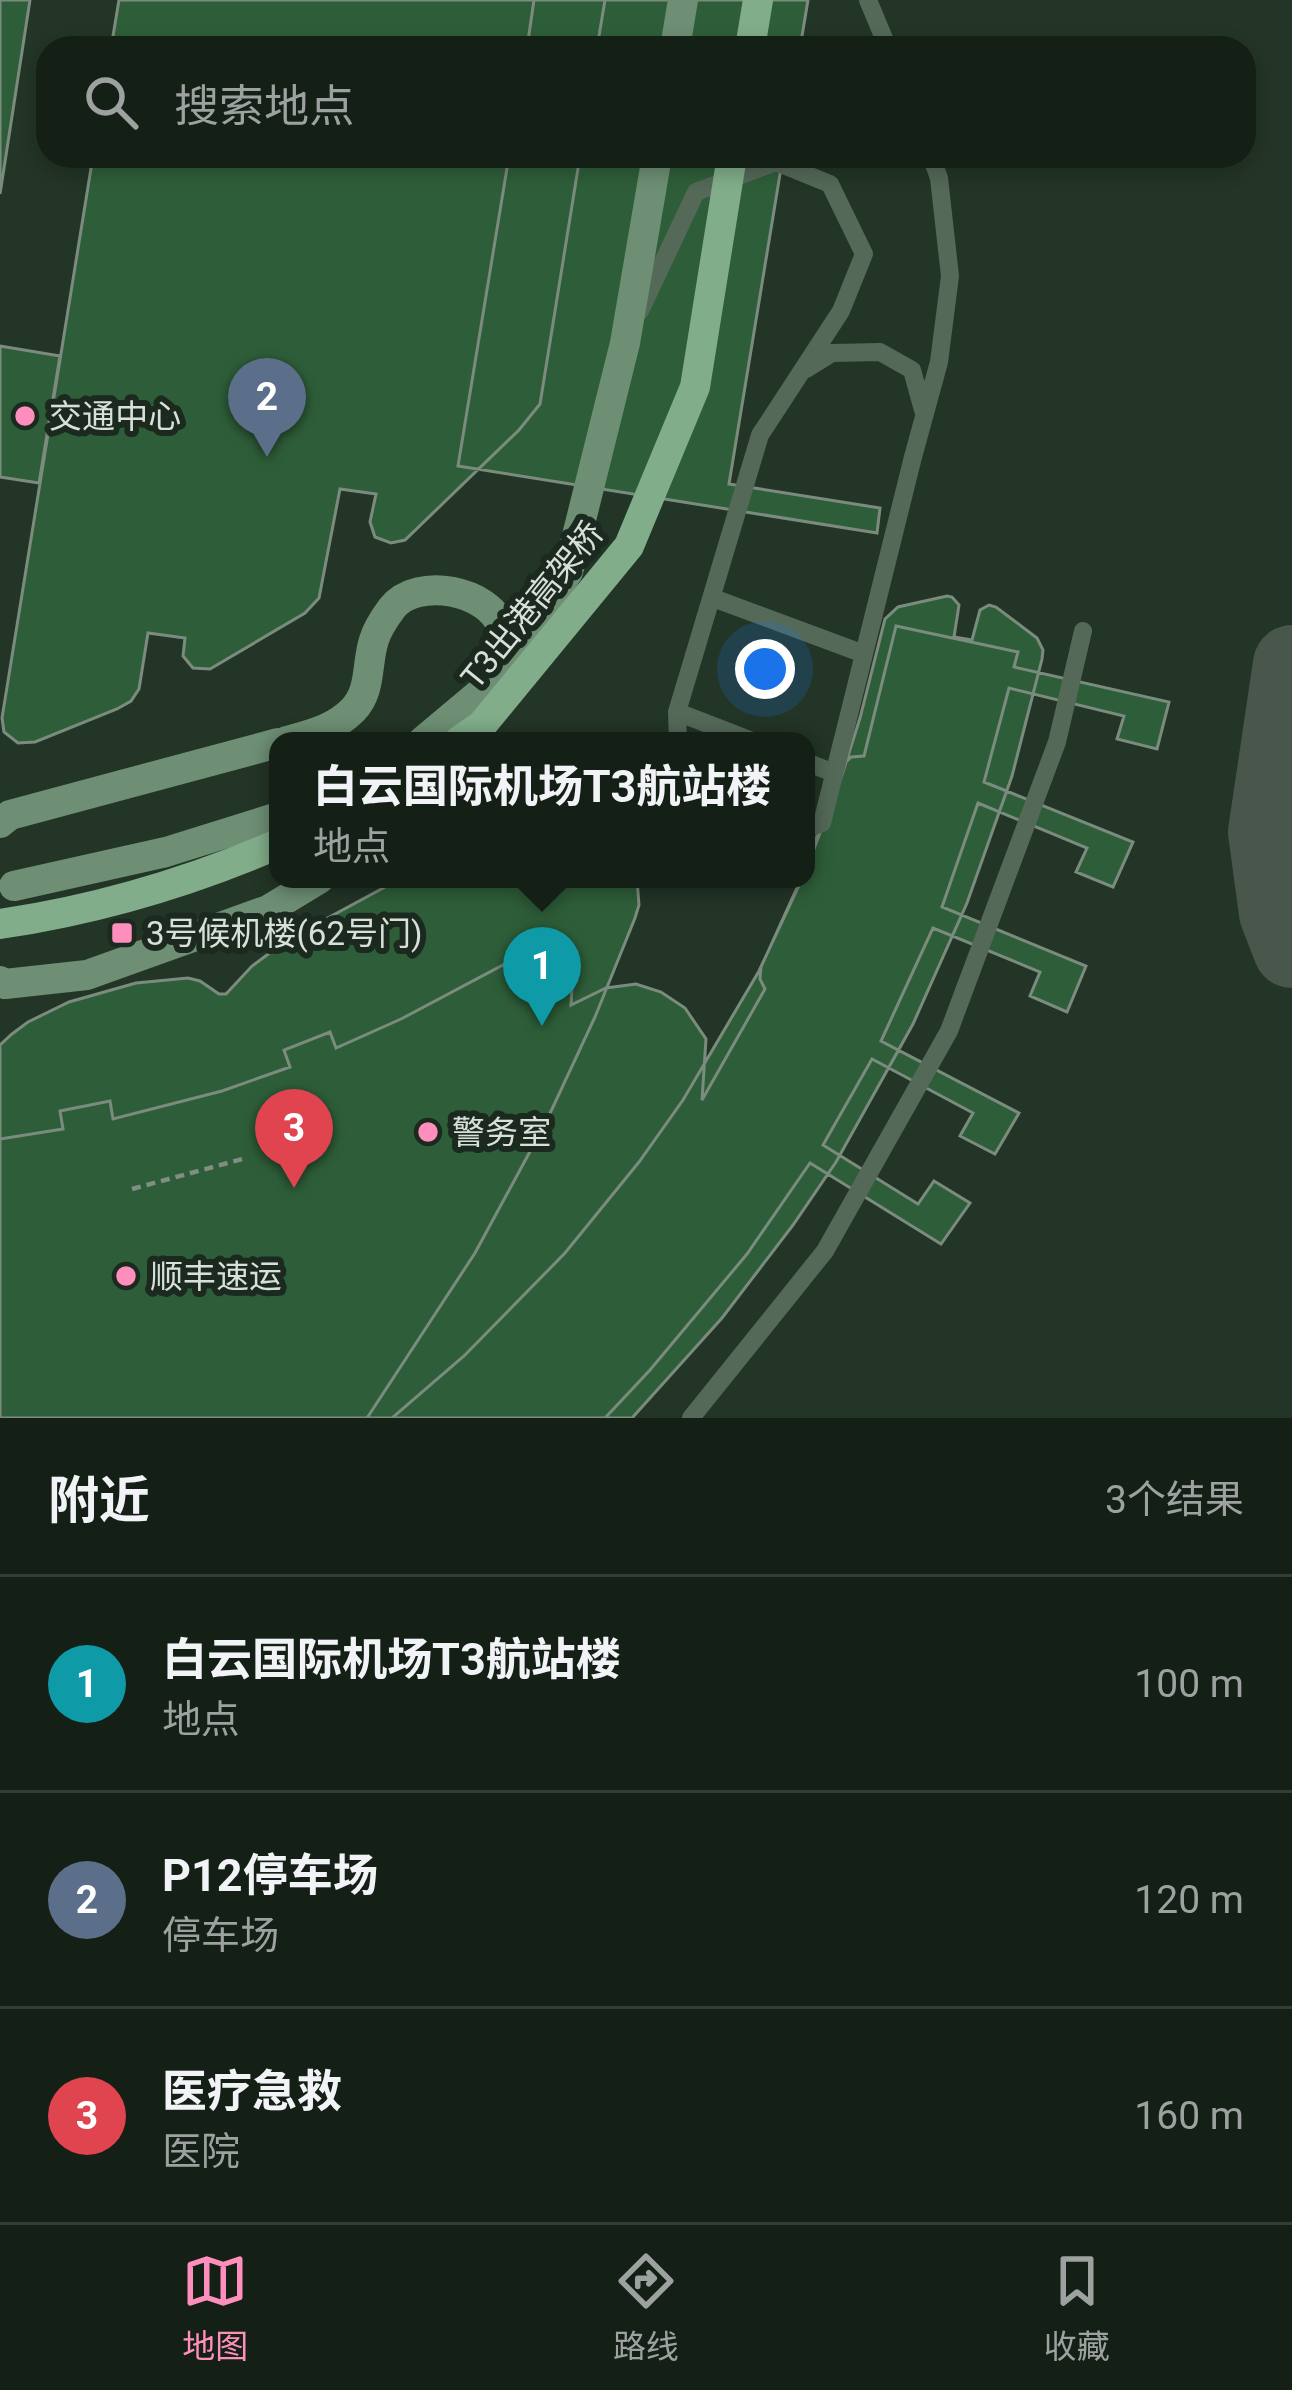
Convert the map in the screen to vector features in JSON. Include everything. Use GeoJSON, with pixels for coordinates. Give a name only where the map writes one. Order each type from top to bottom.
{"type":"FeatureCollection","features":[{"type":"Feature","properties":{"kind":"main road"},"geometry":{"type":"LineString","coordinates":[[677,36],[683,0]]}},
{"type":"Feature","properties":{"kind":"main road"},"geometry":{"type":"LineString","coordinates":[[752,36],[758,0]]}},
{"type":"Feature","properties":{"kind":"main road"},"geometry":{"type":"LineString","coordinates":[[434,732],[497,679],[568,572],[626,343],[655,168]]}},
{"type":"Feature","properties":{"kind":"main road","name":"T3出港高架桥"},"geometry":{"type":"LineString","coordinates":[[472,732],[629,546],[695,387],[730,168]]}},
{"type":"Feature","properties":{"kind":"main road"},"geometry":{"type":"LineString","coordinates":[[322,732],[355,708],[369,679],[374,640],[395,603],[421,590],[454,590],[492,611],[503,630],[497,679]]}},
{"type":"Feature","properties":{"kind":"main road"},"geometry":{"type":"LineString","coordinates":[[487,732],[526,668],[553,595]]}},
{"type":"Feature","properties":{"kind":"main road"},"geometry":{"type":"LineString","coordinates":[[0,823],[10,815],[269,745]]}},
{"type":"Feature","properties":{"kind":"main road"},"geometry":{"type":"LineString","coordinates":[[14,886],[166,852],[269,820]]}},
{"type":"Feature","properties":{"kind":"main road"},"geometry":{"type":"LineString","coordinates":[[0,924],[52,916],[222,868],[269,848]]}},
{"type":"Feature","properties":{"kind":"main road"},"geometry":{"type":"LineString","coordinates":[[2,983],[87,976],[268,910],[304,888]]}},
{"type":"Feature","properties":{"kind":"lane"},"geometry":{"type":"LineString","coordinates":[[868,0],[883,36]]}},
{"type":"Feature","properties":{"kind":"lane"},"geometry":{"type":"LineString","coordinates":[[626,343],[695,192],[760,168]]}},
{"type":"Feature","properties":{"kind":"lane"},"geometry":{"type":"LineString","coordinates":[[678,732],[677,712],[760,435],[841,311],[864,254],[830,184],[791,168]]}},
{"type":"Feature","properties":{"kind":"lane"},"geometry":{"type":"LineString","coordinates":[[815,826],[822,823],[940,362],[950,276],[935,168]]}},
{"type":"Feature","properties":{"kind":"lane"},"geometry":{"type":"LineString","coordinates":[[802,371],[832,353],[880,352],[912,370],[924,415]]}},
{"type":"Feature","properties":{"kind":"lane"},"geometry":{"type":"LineString","coordinates":[[713,598],[864,654]]}},
{"type":"Feature","properties":{"kind":"lane"},"geometry":{"type":"LineString","coordinates":[[691,1418],[825,1251],[949,1031],[1057,742],[1083,632]]}},
{"type":"Feature","properties":{"kind":"lane"},"geometry":{"type":"LineString","coordinates":[[677,712],[729,732]]}},
{"type":"Feature","properties":{"kind":"lane"},"geometry":{"type":"LineString","coordinates":[[815,765],[835,773]]}},
{"type":"Feature","properties":{"kind":"path"},"geometry":{"type":"LineString","coordinates":[[132,1189],[246,1158]]}},
{"type":"Feature","properties":{"kind":"shaded area"},"geometry":{"type":"Polygon","coordinates":[[[0,0],[1292,0],[1292,1418],[0,1418],[0,0]]]}},
{"type":"Feature","properties":{"kind":"building"},"geometry":{"type":"Polygon","coordinates":[[[0,0],[30,0],[0,194],[0,0]]]}},
{"type":"Feature","properties":{"kind":"building"},"geometry":{"type":"Polygon","coordinates":[[[0,0],[30,0],[0,194],[0,0]]]}},
{"type":"Feature","properties":{"kind":"building"},"geometry":{"type":"Polygon","coordinates":[[[119,0],[605,0],[599,36],[113,36],[119,0]]]}},
{"type":"Feature","properties":{"kind":"building"},"geometry":{"type":"Polygon","coordinates":[[[534,0],[808,0],[802,36],[529,36],[534,0]]]}},
{"type":"Feature","properties":{"kind":"building"},"geometry":{"type":"Polygon","coordinates":[[[91,168],[578,168],[540,404],[405,540],[391,543],[375,537],[370,522],[376,494],[340,489],[319,598],[305,613],[210,669],[193,668],[183,656],[185,638],[148,633],[139,689],[131,701],[35,742],[18,743],[4,732],[2,718],[91,168]]]}},
{"type":"Feature","properties":{"kind":"building"},"geometry":{"type":"Polygon","coordinates":[[[507,168],[781,168],[729,484],[880,508],[877,533],[458,466],[507,168]]]}},
{"type":"Feature","properties":{"kind":"building","name":"交通中心"},"geometry":{"type":"Polygon","coordinates":[[[0,346],[60,356],[39,483],[0,477],[0,346]]]}},
{"type":"Feature","properties":{"kind":"building","name":"交通中心"},"geometry":{"type":"Polygon","coordinates":[[[0,346],[60,356],[39,483],[0,477],[0,346]]]}},
{"type":"Feature","properties":{"kind":"building"},"geometry":{"type":"Polygon","coordinates":[[[952,597],[959,605],[954,637],[972,640],[980,610],[996,607],[1037,638],[1042,659],[1012,776],[967,903],[913,1024],[836,1162],[722,1318],[632,1418],[392,1418],[464,1356],[565,1253],[683,1100],[759,971],[798,888],[815,888],[815,846],[860,718],[885,619],[898,607],[952,597]]]}},
{"type":"Feature","properties":{"kind":"building"},"geometry":{"type":"Polygon","coordinates":[[[896,626],[1018,652],[1014,667],[1169,702],[1157,749],[1117,739],[1124,716],[1009,688],[984,782],[1133,842],[1113,887],[1076,872],[1087,848],[978,803],[942,907],[1086,966],[1067,1012],[1030,996],[1040,972],[933,928],[881,1041],[1019,1113],[995,1154],[960,1136],[973,1113],[872,1059],[823,1145],[918,1204],[934,1181],[970,1203],[941,1244],[810,1163],[747,1254],[605,1418],[0,1418],[0,1139],[63,1129],[60,1111],[110,1101],[113,1119],[222,1091],[290,1067],[284,1050],[330,1032],[336,1048],[518,957],[533,954],[550,959],[565,973],[572,988],[571,1005],[606,988],[636,984],[661,992],[685,1008],[706,1039],[702,1100],[765,989],[761,967],[797,888],[815,888],[815,842],[842,766],[851,757],[864,756],[896,626]]]}},
{"type":"Feature","properties":{"kind":"building"},"geometry":{"type":"Polygon","coordinates":[[[383,888],[638,888],[635,918],[546,1122],[475,1253],[367,1418],[0,1418],[0,1045],[28,1022],[69,1002],[136,983],[188,978],[226,994],[252,966],[287,940],[383,888]]]}},
{"type":"Feature","properties":{"kind":"taxiway"},"geometry":{"type":"LineString","coordinates":[[1292,664],[1267,832],[1278,913],[1292,949]]}},
{"type":"Feature","properties":{"kind":"place","name":"交通中心"},"geometry":{"type":"Point","coordinates":[25,416]}},
{"type":"Feature","properties":{"kind":"place","name":"P12停车场"},"geometry":{"type":"Point","coordinates":[267,457]}},
{"type":"Feature","properties":{"kind":"place","name":"3号候机楼(62号门)"},"geometry":{"type":"Point","coordinates":[122,933]}},
{"type":"Feature","properties":{"kind":"place","name":"白云国际机场T3航站楼"},"geometry":{"type":"Point","coordinates":[542,1026]}},
{"type":"Feature","properties":{"kind":"place","name":"警务室"},"geometry":{"type":"Point","coordinates":[428,1132]}},
{"type":"Feature","properties":{"kind":"place","name":"医疗急救"},"geometry":{"type":"Point","coordinates":[294,1188]}},
{"type":"Feature","properties":{"kind":"place","name":"顺丰速运"},"geometry":{"type":"Point","coordinates":[126,1276]}}]}
